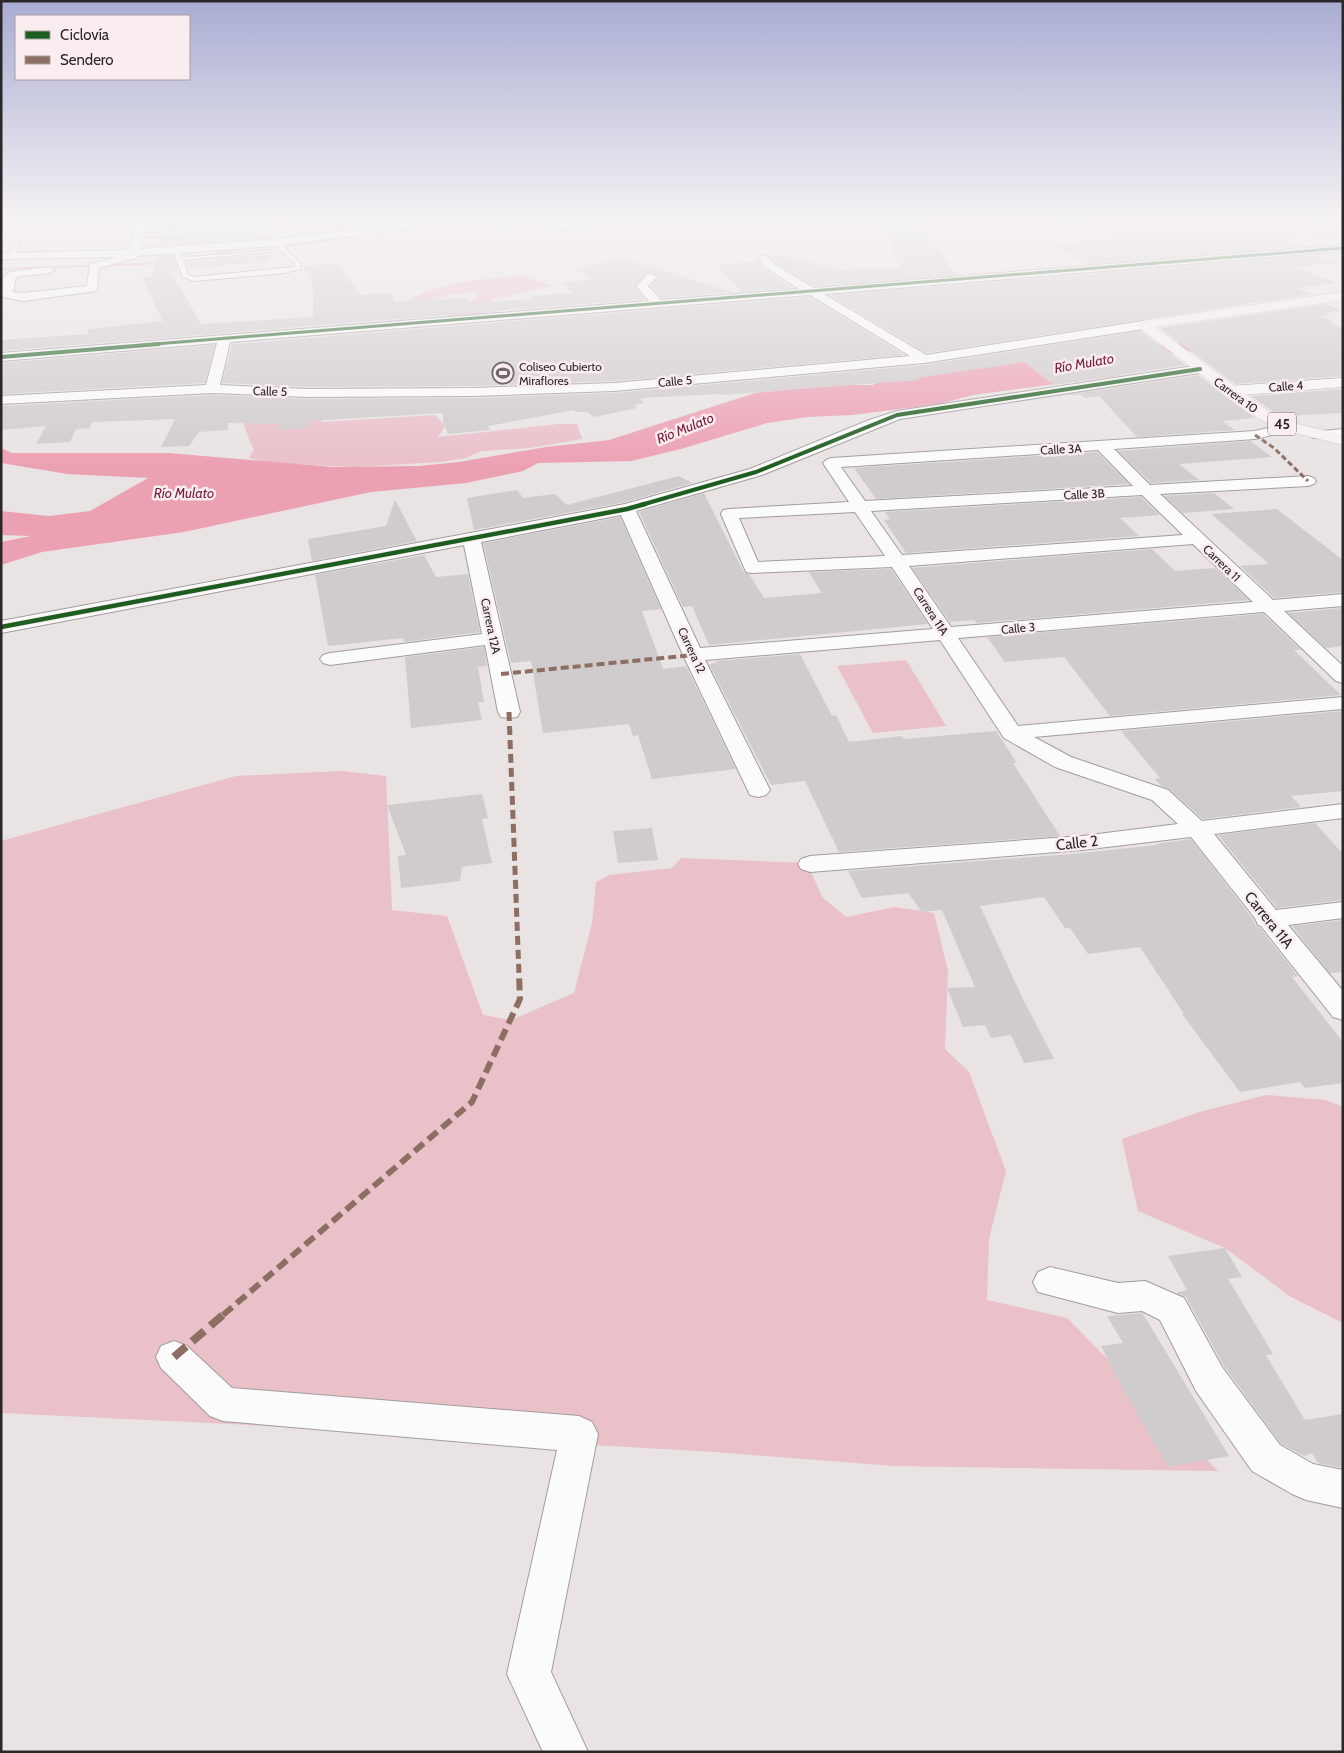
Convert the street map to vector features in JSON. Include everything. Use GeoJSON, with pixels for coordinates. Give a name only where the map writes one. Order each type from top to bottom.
{"type":"FeatureCollection","features":[{"type":"Feature","properties":{"kind":"main road","name":"Calle 5"},"geometry":{"type":"LineString","coordinates":[[1143,325],[1296,303]]}},
{"type":"Feature","properties":{"kind":"main road","name":"Carrera 10"},"geometry":{"type":"LineString","coordinates":[[1143,325],[1265,416],[1289,427],[1343,440]]}},
{"type":"Feature","properties":{"kind":"main road","name":"Calle 4"},"geometry":{"type":"LineString","coordinates":[[1230,390],[1343,382]]}},
{"type":"Feature","properties":{"kind":"street"},"geometry":{"type":"LineString","coordinates":[[1,358],[648,303]]}},
{"type":"Feature","properties":{"kind":"street"},"geometry":{"type":"LineString","coordinates":[[830,303],[924,359]]}},
{"type":"Feature","properties":{"kind":"street","name":"Calle 5"},"geometry":{"type":"LineString","coordinates":[[1,400],[212,389],[308,393],[614,387],[924,359],[1143,325]]}},
{"type":"Feature","properties":{"kind":"street"},"geometry":{"type":"LineString","coordinates":[[212,389],[224,339]]}},
{"type":"Feature","properties":{"kind":"street"},"geometry":{"type":"LineString","coordinates":[[1,627],[472,540],[627,509],[756,472],[897,415],[1194,364]]}},
{"type":"Feature","properties":{"kind":"street","name":"Calle 3A"},"geometry":{"type":"LineString","coordinates":[[831,463],[1256,435],[1289,427]]}},
{"type":"Feature","properties":{"kind":"street"},"geometry":{"type":"LineString","coordinates":[[1318,435],[1343,433]]}},
{"type":"Feature","properties":{"kind":"street","name":"Carrera 11"},"geometry":{"type":"LineString","coordinates":[[1104,446],[1147,491],[1343,677]]}},
{"type":"Feature","properties":{"kind":"street","name":"Carrera 11A"},"geometry":{"type":"LineString","coordinates":[[831,463],[1012,732],[1039,750],[1062,762],[1093,771],[1160,796],[1196,828],[1267,919],[1343,1010]]}},
{"type":"Feature","properties":{"kind":"street","name":"Calle 3B"},"geometry":{"type":"LineString","coordinates":[[898,561],[752,568],[729,514],[861,508],[1308,481]]}},
{"type":"Feature","properties":{"kind":"street","name":"Carrera 12"},"geometry":{"type":"LineString","coordinates":[[627,509],[693,655],[758,790]]}},
{"type":"Feature","properties":{"kind":"street"},"geometry":{"type":"LineString","coordinates":[[898,561],[1197,539]]}},
{"type":"Feature","properties":{"kind":"street","name":"Carrera 12A"},"geometry":{"type":"LineString","coordinates":[[472,540],[510,712]]}},
{"type":"Feature","properties":{"kind":"street","name":"Calle 3"},"geometry":{"type":"LineString","coordinates":[[693,655],[1343,600]]}},
{"type":"Feature","properties":{"kind":"street"},"geometry":{"type":"LineString","coordinates":[[330,658],[493,638]]}},
{"type":"Feature","properties":{"kind":"street"},"geometry":{"type":"LineString","coordinates":[[1012,732],[1343,703]]}},
{"type":"Feature","properties":{"kind":"street","name":"Calle 2"},"geometry":{"type":"LineString","coordinates":[[810,864],[1082,843],[1343,811]]}},
{"type":"Feature","properties":{"kind":"street"},"geometry":{"type":"LineString","coordinates":[[1267,919],[1343,910]]}},
{"type":"Feature","properties":{"kind":"street"},"geometry":{"type":"LineString","coordinates":[[1050,1282],[1118,1298],[1145,1296],[1172,1309],[1209,1379],[1266,1458],[1306,1481],[1335,1487]]}},
{"type":"Feature","properties":{"kind":"street"},"geometry":{"type":"LineString","coordinates":[[174,1357],[223,1404],[580,1434],[529,1674],[566,1752]]}},
{"type":"Feature","properties":{"kind":"shaded area"},"geometry":{"type":"Polygon","coordinates":[[[468,303],[492,303],[495,310],[461,319],[455,319],[443,314],[468,303]]]}},
{"type":"Feature","properties":{"kind":"shaded area"},"geometry":{"type":"Polygon","coordinates":[[[318,413],[322,422],[435,415],[445,426],[438,437],[558,424],[577,424],[582,439],[530,448],[482,451],[466,458],[441,462],[355,467],[270,463],[249,458],[254,450],[244,423],[318,413]]]}},
{"type":"Feature","properties":{"kind":"shaded area"},"geometry":{"type":"Polygon","coordinates":[[[906,660],[946,726],[873,733],[837,666],[906,660]]]}},
{"type":"Feature","properties":{"kind":"shaded area"},"geometry":{"type":"Polygon","coordinates":[[[342,771],[386,776],[392,910],[447,916],[483,1015],[511,1020],[574,993],[592,923],[596,882],[609,875],[672,868],[681,858],[807,863],[822,897],[846,917],[895,907],[934,913],[948,971],[945,1049],[969,1072],[1006,1171],[989,1239],[987,1300],[1067,1318],[1218,1471],[894,1466],[714,1452],[232,1424],[1,1413],[1,841],[236,776],[342,771]]]}},
{"type":"Feature","properties":{"kind":"shaded area"},"geometry":{"type":"Polygon","coordinates":[[[1266,1095],[1326,1100],[1343,1107],[1343,1323],[1291,1297],[1225,1248],[1138,1211],[1122,1139],[1203,1111],[1266,1095]]]}},
{"type":"Feature","properties":{"kind":"water","name":"Río Mulato"},"geometry":{"type":"Polygon","coordinates":[[[1213,337],[1242,345],[1156,356],[1117,376],[973,395],[939,404],[767,423],[681,449],[631,461],[538,463],[523,471],[466,483],[371,492],[184,532],[42,552],[1,565],[1,542],[31,536],[1,535],[1,511],[49,516],[90,511],[148,478],[67,474],[1,463],[1,448],[12,453],[169,453],[333,467],[419,466],[459,462],[546,447],[609,440],[755,393],[836,385],[873,385],[884,374],[975,365],[1091,357],[1213,337]]]}},
{"type":"Feature","properties":{"kind":"building"},"geometry":{"type":"Polygon","coordinates":[[[154,303],[189,303],[201,324],[313,317],[313,303],[598,303],[1,351],[1,340],[88,334],[88,329],[163,321],[154,303]]]}},
{"type":"Feature","properties":{"kind":"building"},"geometry":{"type":"Polygon","coordinates":[[[739,303],[819,303],[904,355],[614,381],[473,386],[308,387],[222,383],[232,344],[739,303]]]}},
{"type":"Feature","properties":{"kind":"building"},"geometry":{"type":"Polygon","coordinates":[[[843,303],[1254,303],[926,353],[843,303]]]}},
{"type":"Feature","properties":{"kind":"building"},"geometry":{"type":"Polygon","coordinates":[[[1325,304],[1341,310],[1325,313],[1330,315],[1321,317],[1335,322],[1330,323],[1343,328],[1343,376],[1235,384],[1160,328],[1325,304]]]}},
{"type":"Feature","properties":{"kind":"building"},"geometry":{"type":"Polygon","coordinates":[[[1141,331],[1186,365],[1054,385],[1024,362],[917,378],[920,380],[720,395],[640,398],[644,403],[634,405],[637,408],[594,417],[587,412],[576,412],[574,410],[488,426],[490,430],[448,434],[443,422],[443,413],[310,421],[305,428],[279,430],[279,424],[228,423],[228,430],[199,432],[189,446],[161,447],[175,419],[92,422],[90,428],[76,429],[70,442],[36,444],[46,426],[1,430],[1,406],[212,395],[308,399],[473,398],[614,393],[924,365],[1141,331]]]}},
{"type":"Feature","properties":{"kind":"building"},"geometry":{"type":"Polygon","coordinates":[[[215,345],[205,383],[1,394],[1,363],[215,345]]]}},
{"type":"Feature","properties":{"kind":"building"},"geometry":{"type":"Polygon","coordinates":[[[1198,375],[1255,418],[1222,421],[1235,430],[1137,437],[1099,396],[1085,398],[1082,395],[1067,395],[1198,375]]]}},
{"type":"Feature","properties":{"kind":"building"},"geometry":{"type":"Polygon","coordinates":[[[1343,389],[1343,413],[1283,416],[1272,411],[1251,396],[1343,389]]]}},
{"type":"Feature","properties":{"kind":"building"},"geometry":{"type":"Polygon","coordinates":[[[1250,441],[1272,457],[1179,464],[1199,480],[1151,483],[1118,451],[1250,441]]]}},
{"type":"Feature","properties":{"kind":"building"},"geometry":{"type":"Polygon","coordinates":[[[1097,452],[1129,484],[876,499],[854,468],[1097,452]]]}},
{"type":"Feature","properties":{"kind":"building"},"geometry":{"type":"Polygon","coordinates":[[[679,476],[692,483],[625,502],[474,530],[467,498],[517,490],[523,498],[555,494],[567,505],[679,476]]]}},
{"type":"Feature","properties":{"kind":"building"},"geometry":{"type":"Polygon","coordinates":[[[704,493],[744,573],[749,574],[764,598],[822,593],[809,572],[891,569],[928,624],[709,645],[692,606],[683,607],[639,512],[704,493]]]}},
{"type":"Feature","properties":{"kind":"building"},"geometry":{"type":"Polygon","coordinates":[[[1214,493],[1234,509],[1183,513],[1164,496],[1214,493]]]}},
{"type":"Feature","properties":{"kind":"building"},"geometry":{"type":"Polygon","coordinates":[[[1141,497],[1160,515],[1120,518],[1139,536],[906,553],[884,520],[890,519],[885,512],[1141,497]]]}},
{"type":"Feature","properties":{"kind":"building"},"geometry":{"type":"Polygon","coordinates":[[[395,500],[417,541],[312,561],[308,539],[386,526],[395,500]]]}},
{"type":"Feature","properties":{"kind":"building"},"geometry":{"type":"Polygon","coordinates":[[[1277,509],[1343,560],[1343,592],[1274,598],[1240,566],[1269,564],[1211,514],[1277,509]]]}},
{"type":"Feature","properties":{"kind":"building"},"geometry":{"type":"Polygon","coordinates":[[[620,517],[661,609],[642,611],[663,669],[686,666],[736,769],[652,779],[638,735],[633,736],[629,724],[543,733],[531,661],[511,663],[483,543],[620,517]]]}},
{"type":"Feature","properties":{"kind":"building"},"geometry":{"type":"Polygon","coordinates":[[[1152,549],[1175,571],[1215,568],[1249,600],[976,623],[974,620],[950,622],[912,568],[1152,549]]]}},
{"type":"Feature","properties":{"kind":"building"},"geometry":{"type":"Polygon","coordinates":[[[424,555],[436,577],[468,574],[480,632],[404,642],[403,638],[328,646],[315,575],[424,555]]]}},
{"type":"Feature","properties":{"kind":"building"},"geometry":{"type":"Polygon","coordinates":[[[1343,608],[1343,646],[1326,648],[1288,613],[1343,608]]]}},
{"type":"Feature","properties":{"kind":"building"},"geometry":{"type":"Polygon","coordinates":[[[1263,614],[1301,650],[1294,650],[1341,695],[1110,716],[1064,657],[1005,662],[987,637],[1263,614]]]}},
{"type":"Feature","properties":{"kind":"building"},"geometry":{"type":"Polygon","coordinates":[[[484,647],[487,666],[478,667],[484,702],[478,702],[482,720],[411,728],[405,657],[484,647]]]}},
{"type":"Feature","properties":{"kind":"building"},"geometry":{"type":"Polygon","coordinates":[[[800,654],[832,716],[836,715],[849,742],[902,736],[904,739],[996,731],[1017,763],[1013,763],[1060,836],[839,852],[805,781],[771,785],[709,664],[717,663],[716,661],[800,654]]]}},
{"type":"Feature","properties":{"kind":"building"},"geometry":{"type":"Polygon","coordinates":[[[1343,711],[1343,791],[1291,796],[1301,807],[1203,819],[1169,789],[1161,786],[1155,779],[1160,778],[1121,731],[1343,711]]]}},
{"type":"Feature","properties":{"kind":"building"},"geometry":{"type":"Polygon","coordinates":[[[482,794],[488,818],[482,819],[492,863],[462,867],[460,881],[401,888],[398,856],[406,855],[387,805],[482,794]]]}},
{"type":"Feature","properties":{"kind":"building"},"geometry":{"type":"Polygon","coordinates":[[[1315,823],[1343,854],[1343,900],[1277,908],[1218,835],[1315,823]]]}},
{"type":"Feature","properties":{"kind":"building"},"geometry":{"type":"Polygon","coordinates":[[[652,828],[658,860],[618,863],[613,831],[652,828]]]}},
{"type":"Feature","properties":{"kind":"building"},"geometry":{"type":"Polygon","coordinates":[[[1191,839],[1253,919],[1256,926],[1260,928],[1298,976],[1292,977],[1343,1042],[1343,1083],[1305,1088],[1300,1082],[1240,1092],[1182,1014],[1184,1014],[1140,947],[1088,954],[1070,928],[1065,928],[1044,897],[980,906],[1022,997],[1054,1059],[1024,1063],[1011,1035],[991,1038],[985,1025],[963,1027],[947,988],[975,987],[942,910],[922,912],[908,893],[862,898],[848,871],[1072,854],[1157,845],[1191,839]]]}},
{"type":"Feature","properties":{"kind":"building"},"geometry":{"type":"Polygon","coordinates":[[[1343,920],[1343,972],[1330,973],[1292,926],[1343,920]]]}},
{"type":"Feature","properties":{"kind":"building"},"geometry":{"type":"Polygon","coordinates":[[[1225,1248],[1242,1277],[1228,1279],[1273,1354],[1266,1355],[1305,1420],[1343,1414],[1343,1468],[1318,1463],[1312,1453],[1304,1456],[1281,1444],[1224,1366],[1186,1297],[1176,1293],[1187,1290],[1168,1256],[1225,1248]]]}},
{"type":"Feature","properties":{"kind":"building"},"geometry":{"type":"Polygon","coordinates":[[[1142,1313],[1229,1456],[1168,1467],[1126,1395],[1101,1346],[1123,1343],[1107,1316],[1142,1313]]]}},
{"type":"Feature","properties":{"kind":"marked path"},"geometry":{"type":"LineString","coordinates":[[1255,435],[1274,448],[1308,481]]}},
{"type":"Feature","properties":{"kind":"marked path"},"geometry":{"type":"LineString","coordinates":[[501,674],[693,655]]}},
{"type":"Feature","properties":{"kind":"marked path"},"geometry":{"type":"LineString","coordinates":[[174,1357],[472,1102],[520,999],[509,712]]}},
{"type":"Feature","properties":{"kind":"cycle path"},"geometry":{"type":"LineString","coordinates":[[1,357],[668,303]]}},
{"type":"Feature","properties":{"kind":"cycle path"},"geometry":{"type":"LineString","coordinates":[[1,627],[627,509],[756,472],[897,415],[1200,369]]}},
{"type":"Feature","properties":{"kind":"place","name":"Coliseo Cubierto Miraflores"},"geometry":{"type":"Point","coordinates":[503,373]}}]}
